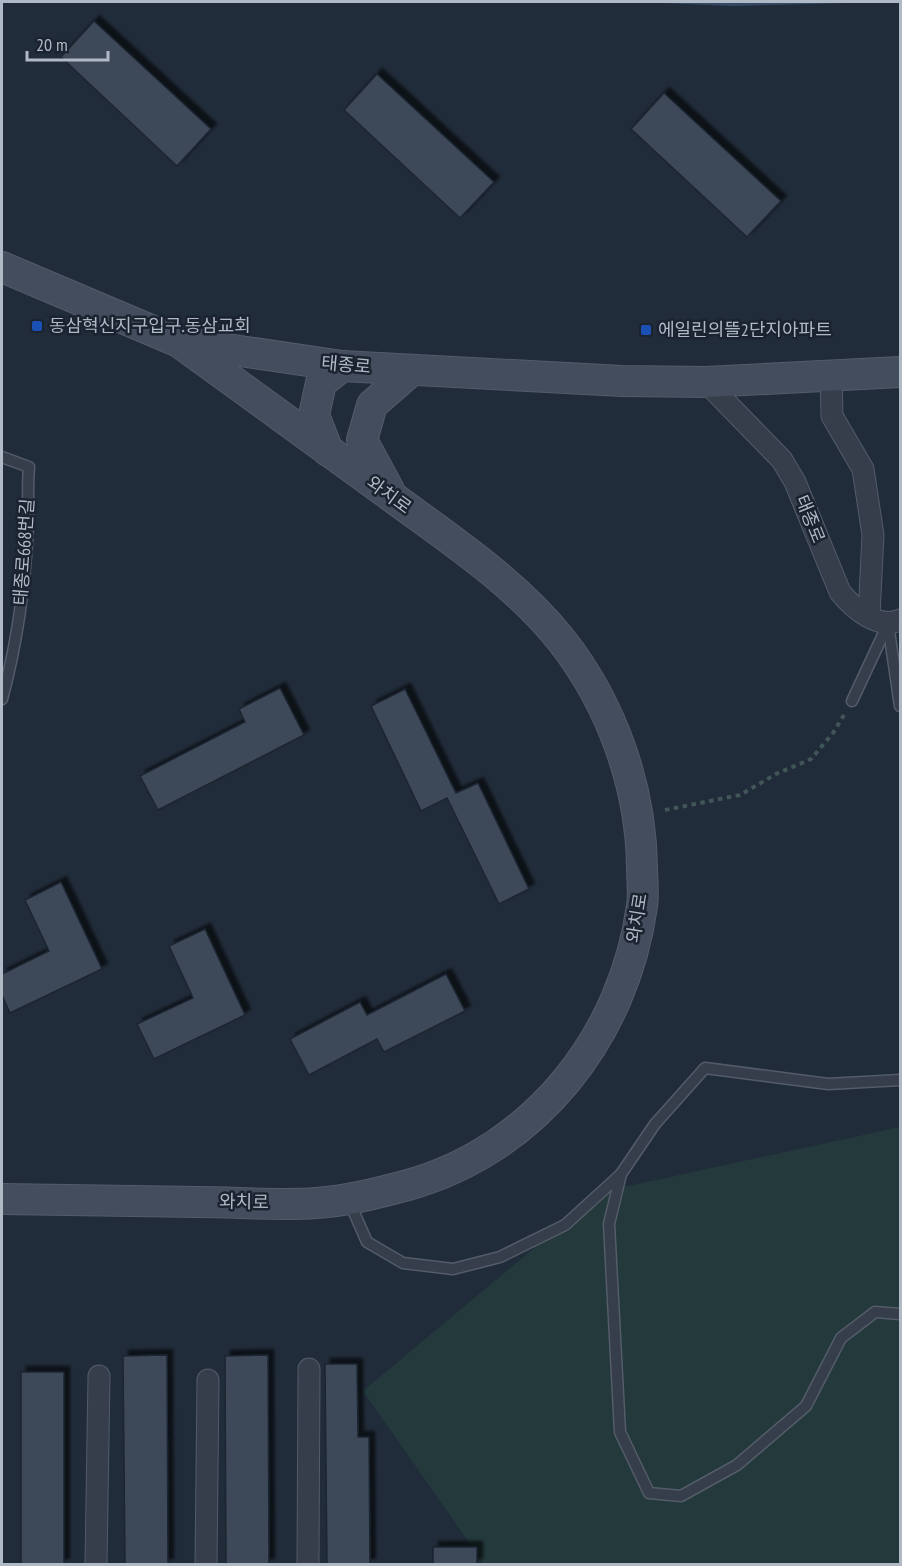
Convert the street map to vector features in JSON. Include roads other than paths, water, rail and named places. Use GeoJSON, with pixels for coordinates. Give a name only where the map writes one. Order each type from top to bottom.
{"type":"FeatureCollection","features":[{"type":"Feature","properties":{"kind":"main road","name":"태종로"},"geometry":{"type":"LineString","coordinates":[[2,267],[179,342],[342,366],[622,381],[706,382],[900,372]]}},
{"type":"Feature","properties":{"kind":"main road","name":"와치로"},"geometry":{"type":"LineString","coordinates":[[2,1199],[315,1203],[413,1184],[462,1165],[505,1141],[569,1079],[598,1036],[616,997],[635,942],[642,902],[642,837],[630,779],[616,734],[595,688],[562,640],[513,589],[394,498],[179,342]]}},
{"type":"Feature","properties":{"kind":"main road"},"geometry":{"type":"LineString","coordinates":[[328,451],[314,415],[321,383],[342,366]]}},
{"type":"Feature","properties":{"kind":"main road"},"geometry":{"type":"LineString","coordinates":[[394,498],[362,440],[372,405],[412,370]]}},
{"type":"Feature","properties":{"kind":"street"},"geometry":{"type":"LineString","coordinates":[[831,375],[832,416],[863,469],[886,620]]}},
{"type":"Feature","properties":{"kind":"street","name":"태종로"},"geometry":{"type":"LineString","coordinates":[[706,382],[782,460],[795,482],[840,592],[850,604],[886,620]]}},
{"type":"Feature","properties":{"kind":"street"},"geometry":{"type":"LineString","coordinates":[[308,1564],[309,1369]]}},
{"type":"Feature","properties":{"kind":"street"},"geometry":{"type":"LineString","coordinates":[[96,1564],[99,1376]]}},
{"type":"Feature","properties":{"kind":"street"},"geometry":{"type":"LineString","coordinates":[[206,1564],[208,1380]]}},
{"type":"Feature","properties":{"kind":"lane","name":"태종로668번길"},"geometry":{"type":"LineString","coordinates":[[2,457],[29,467],[23,594],[2,699]]}},
{"type":"Feature","properties":{"kind":"lane"},"geometry":{"type":"LineString","coordinates":[[852,701],[886,620]]}},
{"type":"Feature","properties":{"kind":"lane"},"geometry":{"type":"LineString","coordinates":[[886,620],[900,706]]}},
{"type":"Feature","properties":{"kind":"lane"},"geometry":{"type":"LineString","coordinates":[[347,1198],[367,1242],[403,1263],[453,1269],[500,1257],[565,1225],[621,1174],[655,1124],[705,1068],[828,1084],[900,1080]]}},
{"type":"Feature","properties":{"kind":"lane"},"geometry":{"type":"LineString","coordinates":[[621,1174],[609,1224],[620,1432],[649,1492],[681,1496],[737,1465],[806,1406],[841,1338],[875,1312],[900,1314]]}},
{"type":"Feature","properties":{"kind":"water"},"geometry":{"type":"Polygon","coordinates":[[[638,2],[887,2],[733,6],[638,2]]]}},
{"type":"Feature","properties":{"kind":"place","name":"동삼혁신지구입구.동삼교회"},"geometry":{"type":"Point","coordinates":[37,326]}},
{"type":"Feature","properties":{"kind":"place","name":"에일린의뜰2단지아파트"},"geometry":{"type":"Point","coordinates":[646,330]}}]}
